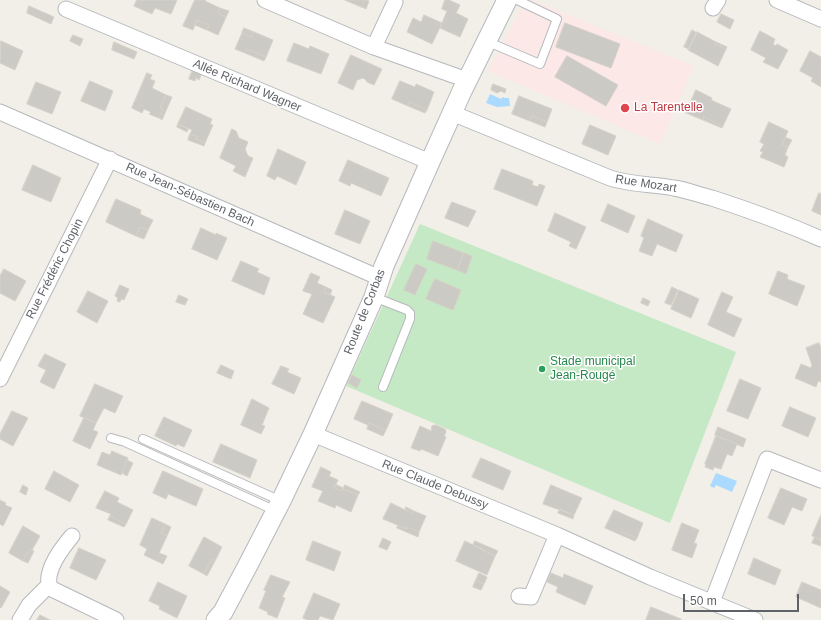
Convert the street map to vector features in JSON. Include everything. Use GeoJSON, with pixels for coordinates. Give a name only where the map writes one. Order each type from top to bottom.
{"type":"FeatureCollection","features":[{"type":"Feature","properties":{"kind":"street"},"geometry":{"type":"LineString","coordinates":[[266,0],[374,47],[467,80]]}},
{"type":"Feature","properties":{"kind":"street","name":"Route de Corbas"},"geometry":{"type":"LineString","coordinates":[[216,620],[223,612],[245,572],[312,434],[374,297],[384,266],[452,113],[486,40],[507,0]]}},
{"type":"Feature","properties":{"kind":"street"},"geometry":{"type":"LineString","coordinates":[[777,0],[821,19]]}},
{"type":"Feature","properties":{"kind":"street"},"geometry":{"type":"LineString","coordinates":[[374,47],[395,2]]}},
{"type":"Feature","properties":{"kind":"street","name":"Allée Richard Wagner"},"geometry":{"type":"LineString","coordinates":[[66,9],[430,162]]}},
{"type":"Feature","properties":{"kind":"street","name":"Rue Jean-Sébastien Bach"},"geometry":{"type":"LineString","coordinates":[[0,112],[380,278]]}},
{"type":"Feature","properties":{"kind":"street","name":"Rue Mozart"},"geometry":{"type":"LineString","coordinates":[[452,113],[610,178],[626,183],[674,188],[692,192],[739,206],[778,220],[821,239]]}},
{"type":"Feature","properties":{"kind":"street","name":"Rue Frédéric Chopin"},"geometry":{"type":"LineString","coordinates":[[0,379],[110,159]]}},
{"type":"Feature","properties":{"kind":"street","name":"Rue Claude Debussy"},"geometry":{"type":"LineString","coordinates":[[312,434],[557,535],[650,577],[755,620]]}},
{"type":"Feature","properties":{"kind":"street"},"geometry":{"type":"LineString","coordinates":[[712,602],[767,459],[821,480]]}},
{"type":"Feature","properties":{"kind":"street"},"geometry":{"type":"LineString","coordinates":[[519,596],[532,597],[557,535]]}},
{"type":"Feature","properties":{"kind":"street"},"geometry":{"type":"LineString","coordinates":[[20,620],[29,605],[49,585],[49,574],[54,562],[64,545],[72,536]]}},
{"type":"Feature","properties":{"kind":"street"},"geometry":{"type":"LineString","coordinates":[[49,585],[56,591],[116,620]]}},
{"type":"Feature","properties":{"kind":"lane"},"geometry":{"type":"LineString","coordinates":[[486,40],[540,64],[557,19],[517,0]]}},
{"type":"Feature","properties":{"kind":"lane"},"geometry":{"type":"LineString","coordinates":[[374,297],[407,310],[410,313],[410,319],[383,387]]}},
{"type":"Feature","properties":{"kind":"lane"},"geometry":{"type":"LineString","coordinates":[[111,438],[125,442],[278,506]]}},
{"type":"Feature","properties":{"kind":"lane"},"geometry":{"type":"LineString","coordinates":[[143,439],[278,506]]}},
{"type":"Feature","properties":{"kind":"shaded area","name":"La Tarentelle"},"geometry":{"type":"Polygon","coordinates":[[[526,0],[532,0],[694,66],[660,144],[488,71],[526,0]]]}},
{"type":"Feature","properties":{"kind":"green space","name":"Stade municipal Jean-Rougé"},"geometry":{"type":"Polygon","coordinates":[[[420,224],[736,352],[670,523],[346,386],[420,224]]]}},
{"type":"Feature","properties":{"kind":"water"},"geometry":{"type":"Polygon","coordinates":[[[490,94],[501,99],[503,97],[509,98],[510,106],[497,107],[486,103],[490,94]]]}},
{"type":"Feature","properties":{"kind":"water"},"geometry":{"type":"Polygon","coordinates":[[[716,473],[737,481],[732,492],[716,485],[714,488],[710,486],[716,473]]]}},
{"type":"Feature","properties":{"kind":"building"},"geometry":{"type":"Polygon","coordinates":[[[137,0],[177,0],[171,14],[155,8],[152,14],[134,6],[137,0]]]}},
{"type":"Feature","properties":{"kind":"building"},"geometry":{"type":"Polygon","coordinates":[[[195,0],[206,0],[205,1],[220,8],[218,13],[226,17],[218,35],[207,30],[209,25],[197,20],[193,30],[183,26],[195,0]]]}},
{"type":"Feature","properties":{"kind":"building"},"geometry":{"type":"Polygon","coordinates":[[[345,0],[365,0],[362,7],[345,0]]]}},
{"type":"Feature","properties":{"kind":"building"},"geometry":{"type":"Polygon","coordinates":[[[365,0],[369,1],[366,9],[362,7],[365,0]]]}},
{"type":"Feature","properties":{"kind":"building"},"geometry":{"type":"Polygon","coordinates":[[[445,0],[449,0],[460,5],[456,13],[468,19],[460,37],[440,28],[447,11],[442,9],[445,0]]]}},
{"type":"Feature","properties":{"kind":"building"},"geometry":{"type":"Polygon","coordinates":[[[29,6],[54,17],[51,24],[27,13],[29,6]]]}},
{"type":"Feature","properties":{"kind":"building"},"geometry":{"type":"Polygon","coordinates":[[[220,8],[229,11],[226,17],[218,13],[220,8]]]}},
{"type":"Feature","properties":{"kind":"building"},"geometry":{"type":"Polygon","coordinates":[[[721,14],[734,20],[730,29],[717,22],[721,14]]]}},
{"type":"Feature","properties":{"kind":"building"},"geometry":{"type":"Polygon","coordinates":[[[424,15],[442,23],[432,44],[407,32],[413,18],[421,22],[424,15]]]}},
{"type":"Feature","properties":{"kind":"building"},"geometry":{"type":"Polygon","coordinates":[[[197,20],[209,25],[207,30],[195,25],[197,20]]]}},
{"type":"Feature","properties":{"kind":"building"},"geometry":{"type":"Polygon","coordinates":[[[565,23],[620,44],[611,68],[556,47],[565,23]]]}},
{"type":"Feature","properties":{"kind":"building"},"geometry":{"type":"Polygon","coordinates":[[[244,28],[254,32],[251,37],[242,33],[244,28]]]}},
{"type":"Feature","properties":{"kind":"building"},"geometry":{"type":"Polygon","coordinates":[[[692,30],[697,33],[689,49],[684,47],[692,30]]]}},
{"type":"Feature","properties":{"kind":"building"},"geometry":{"type":"Polygon","coordinates":[[[760,31],[775,39],[773,44],[776,46],[777,44],[788,50],[778,69],[763,62],[766,58],[751,50],[760,31]]]}},
{"type":"Feature","properties":{"kind":"building"},"geometry":{"type":"Polygon","coordinates":[[[254,32],[273,40],[266,57],[247,49],[245,53],[235,49],[242,33],[251,37],[254,32]]]}},
{"type":"Feature","properties":{"kind":"building"},"geometry":{"type":"Polygon","coordinates":[[[697,32],[716,42],[715,44],[726,49],[718,66],[688,50],[697,32]]]}},
{"type":"Feature","properties":{"kind":"building"},"geometry":{"type":"Polygon","coordinates":[[[73,35],[83,39],[80,46],[70,41],[73,35]]]}},
{"type":"Feature","properties":{"kind":"building"},"geometry":{"type":"Polygon","coordinates":[[[1,41],[23,51],[15,70],[0,63],[1,41]]]}},
{"type":"Feature","properties":{"kind":"building"},"geometry":{"type":"Polygon","coordinates":[[[114,42],[137,52],[134,59],[112,50],[114,42]]]}},
{"type":"Feature","properties":{"kind":"building"},"geometry":{"type":"Polygon","coordinates":[[[716,42],[727,47],[726,49],[715,44],[716,42]]]}},
{"type":"Feature","properties":{"kind":"building"},"geometry":{"type":"Polygon","coordinates":[[[294,43],[309,49],[310,46],[329,54],[321,74],[287,61],[294,43]]]}},
{"type":"Feature","properties":{"kind":"building"},"geometry":{"type":"Polygon","coordinates":[[[247,49],[266,57],[264,61],[245,53],[247,49]]]}},
{"type":"Feature","properties":{"kind":"building"},"geometry":{"type":"Polygon","coordinates":[[[810,51],[821,57],[821,87],[811,81],[813,78],[800,71],[810,51]]]}},
{"type":"Feature","properties":{"kind":"building"},"geometry":{"type":"Polygon","coordinates":[[[351,55],[382,69],[374,85],[367,82],[363,78],[357,80],[353,90],[338,83],[351,55]]]}},
{"type":"Feature","properties":{"kind":"building"},"geometry":{"type":"Polygon","coordinates":[[[567,56],[618,85],[606,106],[555,77],[567,56]]]}},
{"type":"Feature","properties":{"kind":"building"},"geometry":{"type":"Polygon","coordinates":[[[193,69],[202,73],[199,80],[196,78],[195,81],[189,79],[193,69]]]}},
{"type":"Feature","properties":{"kind":"building"},"geometry":{"type":"Polygon","coordinates":[[[147,73],[152,75],[150,79],[155,81],[152,88],[166,95],[160,108],[163,109],[159,118],[149,114],[151,112],[144,109],[142,113],[132,108],[147,73]]]}},
{"type":"Feature","properties":{"kind":"building"},"geometry":{"type":"Polygon","coordinates":[[[90,81],[113,91],[105,111],[81,101],[90,81]]]}},
{"type":"Feature","properties":{"kind":"building"},"geometry":{"type":"Polygon","coordinates":[[[400,81],[415,87],[416,84],[434,92],[427,110],[409,102],[408,106],[392,99],[400,81]]]}},
{"type":"Feature","properties":{"kind":"building"},"geometry":{"type":"Polygon","coordinates":[[[36,82],[61,92],[52,114],[27,104],[36,82]]]}},
{"type":"Feature","properties":{"kind":"building"},"geometry":{"type":"Polygon","coordinates":[[[493,84],[506,89],[505,93],[501,91],[497,93],[491,90],[493,84]]]}},
{"type":"Feature","properties":{"kind":"building"},"geometry":{"type":"Polygon","coordinates":[[[696,90],[712,98],[711,100],[731,109],[723,126],[704,117],[703,120],[686,113],[696,90]]]}},
{"type":"Feature","properties":{"kind":"building"},"geometry":{"type":"Polygon","coordinates":[[[166,95],[172,97],[162,120],[159,118],[163,109],[160,108],[166,95]]]}},
{"type":"Feature","properties":{"kind":"building"},"geometry":{"type":"Polygon","coordinates":[[[519,96],[552,109],[547,122],[532,116],[530,121],[512,114],[519,96]]]}},
{"type":"Feature","properties":{"kind":"building"},"geometry":{"type":"Polygon","coordinates":[[[409,102],[427,110],[425,113],[408,106],[409,102]]]}},
{"type":"Feature","properties":{"kind":"building"},"geometry":{"type":"Polygon","coordinates":[[[186,107],[212,119],[210,124],[213,125],[205,143],[196,139],[197,136],[190,134],[192,130],[178,124],[186,107]]]}},
{"type":"Feature","properties":{"kind":"building"},"geometry":{"type":"Polygon","coordinates":[[[532,116],[547,122],[545,127],[530,121],[532,116]]]}},
{"type":"Feature","properties":{"kind":"building"},"geometry":{"type":"Polygon","coordinates":[[[704,117],[723,126],[722,128],[703,120],[704,117]]]}},
{"type":"Feature","properties":{"kind":"building"},"geometry":{"type":"Polygon","coordinates":[[[769,122],[788,131],[782,145],[788,147],[785,155],[788,157],[784,167],[760,157],[763,152],[760,151],[764,144],[760,142],[769,122]]]}},
{"type":"Feature","properties":{"kind":"building"},"geometry":{"type":"Polygon","coordinates":[[[178,124],[188,129],[187,132],[177,127],[178,124]]]}},
{"type":"Feature","properties":{"kind":"building"},"geometry":{"type":"Polygon","coordinates":[[[590,125],[616,136],[608,155],[582,144],[590,125]]]}},
{"type":"Feature","properties":{"kind":"building"},"geometry":{"type":"Polygon","coordinates":[[[232,129],[236,131],[239,138],[248,142],[245,149],[248,156],[253,158],[245,177],[233,171],[236,166],[220,158],[232,129]]]}},
{"type":"Feature","properties":{"kind":"building"},"geometry":{"type":"Polygon","coordinates":[[[190,134],[197,136],[196,139],[205,143],[204,146],[188,140],[190,134]]]}},
{"type":"Feature","properties":{"kind":"building"},"geometry":{"type":"Polygon","coordinates":[[[785,137],[792,140],[788,147],[782,145],[785,137]]]}},
{"type":"Feature","properties":{"kind":"building"},"geometry":{"type":"Polygon","coordinates":[[[278,149],[306,162],[296,185],[277,176],[275,180],[267,176],[278,149]]]}},
{"type":"Feature","properties":{"kind":"building"},"geometry":{"type":"Polygon","coordinates":[[[348,160],[389,178],[381,196],[351,183],[350,186],[339,181],[348,160]]]}},
{"type":"Feature","properties":{"kind":"building"},"geometry":{"type":"Polygon","coordinates":[[[33,165],[61,178],[51,202],[22,190],[33,165]]]}},
{"type":"Feature","properties":{"kind":"building"},"geometry":{"type":"Polygon","coordinates":[[[502,169],[533,181],[532,185],[538,187],[539,184],[545,186],[537,206],[494,189],[502,169]]]}},
{"type":"Feature","properties":{"kind":"building"},"geometry":{"type":"Polygon","coordinates":[[[819,193],[821,194],[821,215],[812,211],[819,193]]]}},
{"type":"Feature","properties":{"kind":"building"},"geometry":{"type":"Polygon","coordinates":[[[116,199],[141,210],[140,214],[153,220],[148,230],[140,227],[136,236],[106,222],[116,199]]]}},
{"type":"Feature","properties":{"kind":"building"},"geometry":{"type":"Polygon","coordinates":[[[452,202],[476,211],[468,227],[445,218],[452,202]]]}},
{"type":"Feature","properties":{"kind":"building"},"geometry":{"type":"Polygon","coordinates":[[[608,204],[635,216],[628,233],[601,221],[608,204]]]}},
{"type":"Feature","properties":{"kind":"building"},"geometry":{"type":"Polygon","coordinates":[[[345,210],[370,221],[360,244],[335,234],[345,210]]]}},
{"type":"Feature","properties":{"kind":"building"},"geometry":{"type":"Polygon","coordinates":[[[555,213],[586,227],[576,249],[569,246],[571,242],[548,231],[555,213]]]}},
{"type":"Feature","properties":{"kind":"building"},"geometry":{"type":"Polygon","coordinates":[[[648,219],[683,235],[676,252],[657,244],[652,256],[639,251],[644,238],[641,236],[648,219]]]}},
{"type":"Feature","properties":{"kind":"building"},"geometry":{"type":"Polygon","coordinates":[[[140,227],[148,230],[144,239],[136,236],[140,227]]]}},
{"type":"Feature","properties":{"kind":"building"},"geometry":{"type":"Polygon","coordinates":[[[201,228],[227,238],[217,260],[192,249],[201,228]]]}},
{"type":"Feature","properties":{"kind":"building"},"geometry":{"type":"Polygon","coordinates":[[[433,241],[464,253],[457,270],[427,259],[433,241]]]}},
{"type":"Feature","properties":{"kind":"building"},"geometry":{"type":"Polygon","coordinates":[[[464,253],[472,256],[466,274],[457,270],[464,253]]]}},
{"type":"Feature","properties":{"kind":"building"},"geometry":{"type":"Polygon","coordinates":[[[241,261],[259,269],[257,272],[270,278],[264,295],[232,281],[241,261]]]}},
{"type":"Feature","properties":{"kind":"building"},"geometry":{"type":"Polygon","coordinates":[[[416,264],[427,269],[415,295],[404,290],[416,264]]]}},
{"type":"Feature","properties":{"kind":"building"},"geometry":{"type":"Polygon","coordinates":[[[4,269],[26,281],[15,301],[0,293],[0,276],[4,269]]]}},
{"type":"Feature","properties":{"kind":"building"},"geometry":{"type":"Polygon","coordinates":[[[778,271],[788,275],[787,279],[805,286],[797,306],[769,294],[778,271]]]}},
{"type":"Feature","properties":{"kind":"building"},"geometry":{"type":"Polygon","coordinates":[[[311,273],[320,277],[317,283],[326,287],[324,292],[335,297],[323,323],[303,314],[312,294],[303,291],[311,273]]]}},
{"type":"Feature","properties":{"kind":"building"},"geometry":{"type":"Polygon","coordinates":[[[435,279],[461,290],[453,310],[426,299],[435,279]]]}},
{"type":"Feature","properties":{"kind":"building"},"geometry":{"type":"Polygon","coordinates":[[[120,285],[129,289],[124,300],[121,299],[120,302],[117,301],[118,298],[115,296],[120,285]]]}},
{"type":"Feature","properties":{"kind":"building"},"geometry":{"type":"Polygon","coordinates":[[[326,287],[332,290],[330,295],[324,292],[326,287]]]}},
{"type":"Feature","properties":{"kind":"building"},"geometry":{"type":"Polygon","coordinates":[[[672,287],[678,290],[671,305],[665,303],[672,287]]]}},
{"type":"Feature","properties":{"kind":"building"},"geometry":{"type":"Polygon","coordinates":[[[679,290],[699,299],[691,318],[671,309],[679,290]]]}},
{"type":"Feature","properties":{"kind":"building"},"geometry":{"type":"Polygon","coordinates":[[[88,291],[108,301],[97,323],[77,312],[88,291]]]}},
{"type":"Feature","properties":{"kind":"building"},"geometry":{"type":"Polygon","coordinates":[[[722,292],[733,297],[726,312],[742,319],[734,337],[708,325],[722,292]]]}},
{"type":"Feature","properties":{"kind":"building"},"geometry":{"type":"Polygon","coordinates":[[[179,295],[188,299],[185,305],[176,302],[179,295]]]}},
{"type":"Feature","properties":{"kind":"building"},"geometry":{"type":"Polygon","coordinates":[[[643,298],[650,301],[648,306],[641,303],[643,298]]]}},
{"type":"Feature","properties":{"kind":"building"},"geometry":{"type":"Polygon","coordinates":[[[819,343],[821,348],[821,382],[818,381],[816,387],[795,378],[801,364],[811,368],[812,365],[806,348],[819,343]]]}},
{"type":"Feature","properties":{"kind":"building"},"geometry":{"type":"Polygon","coordinates":[[[45,354],[66,364],[54,389],[40,382],[46,370],[38,366],[45,354]]]}},
{"type":"Feature","properties":{"kind":"building"},"geometry":{"type":"Polygon","coordinates":[[[221,365],[234,371],[231,379],[217,373],[221,365]]]}},
{"type":"Feature","properties":{"kind":"building"},"geometry":{"type":"Polygon","coordinates":[[[281,366],[289,369],[287,372],[301,378],[294,394],[272,384],[281,366]]]}},
{"type":"Feature","properties":{"kind":"building"},"geometry":{"type":"Polygon","coordinates":[[[352,375],[361,380],[357,388],[348,383],[352,375]]]}},
{"type":"Feature","properties":{"kind":"building"},"geometry":{"type":"Polygon","coordinates":[[[740,379],[761,388],[748,419],[727,411],[740,379]]]}},
{"type":"Feature","properties":{"kind":"building"},"geometry":{"type":"Polygon","coordinates":[[[95,384],[123,396],[115,413],[104,408],[96,423],[80,416],[95,384]]]}},
{"type":"Feature","properties":{"kind":"building"},"geometry":{"type":"Polygon","coordinates":[[[252,399],[269,408],[262,425],[265,426],[261,434],[241,425],[252,399]]]}},
{"type":"Feature","properties":{"kind":"building"},"geometry":{"type":"Polygon","coordinates":[[[362,401],[393,414],[386,430],[354,419],[362,401]]]}},
{"type":"Feature","properties":{"kind":"building"},"geometry":{"type":"Polygon","coordinates":[[[790,407],[816,418],[808,437],[782,426],[790,407]]]}},
{"type":"Feature","properties":{"kind":"building"},"geometry":{"type":"Polygon","coordinates":[[[12,411],[28,418],[13,446],[0,439],[0,434],[12,411]]]}},
{"type":"Feature","properties":{"kind":"building"},"geometry":{"type":"Polygon","coordinates":[[[164,417],[192,430],[184,447],[177,444],[176,446],[155,436],[164,417]]]}},
{"type":"Feature","properties":{"kind":"building"},"geometry":{"type":"Polygon","coordinates":[[[84,418],[96,423],[93,430],[98,432],[90,449],[73,441],[84,418]]]}},
{"type":"Feature","properties":{"kind":"building"},"geometry":{"type":"Polygon","coordinates":[[[369,423],[386,430],[383,436],[367,429],[369,423]]]}},
{"type":"Feature","properties":{"kind":"building"},"geometry":{"type":"Polygon","coordinates":[[[436,425],[445,429],[446,432],[444,436],[446,437],[438,456],[421,449],[420,451],[411,448],[420,426],[431,431],[432,426],[436,425]]]}},
{"type":"Feature","properties":{"kind":"building"},"geometry":{"type":"Polygon","coordinates":[[[718,427],[746,439],[743,447],[715,435],[718,427]]]}},
{"type":"Feature","properties":{"kind":"building"},"geometry":{"type":"Polygon","coordinates":[[[716,436],[737,444],[732,456],[727,454],[721,469],[714,467],[713,470],[705,467],[705,464],[716,436]]]}},
{"type":"Feature","properties":{"kind":"building"},"geometry":{"type":"Polygon","coordinates":[[[221,444],[257,460],[250,478],[213,462],[221,444]]]}},
{"type":"Feature","properties":{"kind":"building"},"geometry":{"type":"Polygon","coordinates":[[[112,451],[128,458],[121,475],[97,465],[102,452],[110,455],[112,451]]]}},
{"type":"Feature","properties":{"kind":"building"},"geometry":{"type":"Polygon","coordinates":[[[481,458],[511,471],[503,490],[472,477],[481,458]]]}},
{"type":"Feature","properties":{"kind":"building"},"geometry":{"type":"Polygon","coordinates":[[[127,460],[133,463],[127,476],[122,473],[127,460]]]}},
{"type":"Feature","properties":{"kind":"building"},"geometry":{"type":"Polygon","coordinates":[[[321,467],[331,472],[329,476],[338,480],[334,488],[342,491],[343,489],[358,495],[351,512],[336,505],[335,508],[318,501],[323,491],[312,487],[321,467]]]}},
{"type":"Feature","properties":{"kind":"building"},"geometry":{"type":"Polygon","coordinates":[[[54,471],[79,485],[70,502],[45,489],[54,471]]]}},
{"type":"Feature","properties":{"kind":"building"},"geometry":{"type":"Polygon","coordinates":[[[163,471],[203,489],[196,506],[168,494],[166,499],[153,493],[163,471]]]}},
{"type":"Feature","properties":{"kind":"building"},"geometry":{"type":"Polygon","coordinates":[[[335,484],[343,488],[342,491],[334,488],[335,484]]]}},
{"type":"Feature","properties":{"kind":"building"},"geometry":{"type":"Polygon","coordinates":[[[23,485],[28,488],[26,495],[20,492],[23,485]]]}},
{"type":"Feature","properties":{"kind":"building"},"geometry":{"type":"Polygon","coordinates":[[[345,485],[360,492],[358,495],[343,489],[345,485]]]}},
{"type":"Feature","properties":{"kind":"building"},"geometry":{"type":"Polygon","coordinates":[[[551,485],[582,498],[574,515],[543,504],[551,485]]]}},
{"type":"Feature","properties":{"kind":"building"},"geometry":{"type":"Polygon","coordinates":[[[781,488],[807,499],[802,511],[792,507],[784,525],[768,518],[781,488]]]}},
{"type":"Feature","properties":{"kind":"building"},"geometry":{"type":"Polygon","coordinates":[[[105,491],[119,498],[117,502],[133,510],[126,524],[110,516],[111,514],[96,508],[105,491]]]}},
{"type":"Feature","properties":{"kind":"building"},"geometry":{"type":"Polygon","coordinates":[[[0,500],[6,503],[5,505],[12,508],[3,526],[0,524],[0,500]]]}},
{"type":"Feature","properties":{"kind":"building"},"geometry":{"type":"Polygon","coordinates":[[[391,503],[413,514],[414,511],[426,516],[419,532],[407,527],[407,529],[383,519],[391,503]]]}},
{"type":"Feature","properties":{"kind":"building"},"geometry":{"type":"Polygon","coordinates":[[[406,507],[414,511],[413,514],[405,510],[406,507]]]}},
{"type":"Feature","properties":{"kind":"building"},"geometry":{"type":"Polygon","coordinates":[[[560,509],[574,515],[573,519],[558,513],[560,509]]]}},
{"type":"Feature","properties":{"kind":"building"},"geometry":{"type":"Polygon","coordinates":[[[614,510],[643,523],[637,538],[622,532],[621,535],[605,528],[614,510]]]}},
{"type":"Feature","properties":{"kind":"building"},"geometry":{"type":"Polygon","coordinates":[[[821,515],[821,540],[812,536],[821,515]]]}},
{"type":"Feature","properties":{"kind":"building"},"geometry":{"type":"Polygon","coordinates":[[[110,516],[126,524],[124,527],[108,520],[110,516]]]}},
{"type":"Feature","properties":{"kind":"building"},"geometry":{"type":"Polygon","coordinates":[[[152,518],[165,524],[161,533],[167,536],[159,553],[167,556],[163,564],[144,555],[147,549],[140,545],[152,518]]]}},
{"type":"Feature","properties":{"kind":"building"},"geometry":{"type":"Polygon","coordinates":[[[682,523],[699,530],[694,543],[697,544],[692,558],[672,550],[682,523]]]}},
{"type":"Feature","properties":{"kind":"building"},"geometry":{"type":"Polygon","coordinates":[[[165,524],[171,527],[167,536],[161,533],[165,524]]]}},
{"type":"Feature","properties":{"kind":"building"},"geometry":{"type":"Polygon","coordinates":[[[398,525],[419,532],[418,537],[397,528],[398,525]]]}},
{"type":"Feature","properties":{"kind":"building"},"geometry":{"type":"Polygon","coordinates":[[[23,526],[40,536],[32,550],[30,549],[23,561],[9,553],[23,526]]]}},
{"type":"Feature","properties":{"kind":"building"},"geometry":{"type":"Polygon","coordinates":[[[622,532],[637,538],[635,541],[621,535],[622,532]]]}},
{"type":"Feature","properties":{"kind":"building"},"geometry":{"type":"Polygon","coordinates":[[[204,537],[222,547],[215,561],[212,559],[204,574],[189,566],[204,537]]]}},
{"type":"Feature","properties":{"kind":"building"},"geometry":{"type":"Polygon","coordinates":[[[815,537],[821,540],[821,546],[812,543],[815,537]]]}},
{"type":"Feature","properties":{"kind":"building"},"geometry":{"type":"Polygon","coordinates":[[[383,538],[391,542],[387,550],[379,547],[383,538]]]}},
{"type":"Feature","properties":{"kind":"building"},"geometry":{"type":"Polygon","coordinates":[[[313,541],[341,552],[334,571],[306,560],[313,541]]]}},
{"type":"Feature","properties":{"kind":"building"},"geometry":{"type":"Polygon","coordinates":[[[465,541],[495,556],[487,575],[456,561],[465,541]]]}},
{"type":"Feature","properties":{"kind":"building"},"geometry":{"type":"Polygon","coordinates":[[[475,541],[498,551],[495,556],[473,545],[475,541]]]}},
{"type":"Feature","properties":{"kind":"building"},"geometry":{"type":"Polygon","coordinates":[[[79,548],[106,560],[96,580],[70,568],[79,548]]]}},
{"type":"Feature","properties":{"kind":"building"},"geometry":{"type":"Polygon","coordinates":[[[30,549],[34,551],[28,563],[23,561],[30,549]]]}},
{"type":"Feature","properties":{"kind":"building"},"geometry":{"type":"Polygon","coordinates":[[[754,558],[781,570],[775,585],[748,574],[754,558]]]}},
{"type":"Feature","properties":{"kind":"building"},"geometry":{"type":"Polygon","coordinates":[[[212,559],[215,561],[207,576],[204,574],[212,559]]]}},
{"type":"Feature","properties":{"kind":"building"},"geometry":{"type":"Polygon","coordinates":[[[479,573],[487,577],[484,584],[476,580],[479,573]]]}},
{"type":"Feature","properties":{"kind":"building"},"geometry":{"type":"Polygon","coordinates":[[[551,573],[563,578],[564,574],[593,586],[585,605],[556,592],[558,587],[547,582],[551,573]]]}},
{"type":"Feature","properties":{"kind":"building"},"geometry":{"type":"Polygon","coordinates":[[[271,575],[290,582],[282,597],[285,598],[277,618],[267,614],[268,612],[259,608],[266,591],[264,590],[271,575]]]}},
{"type":"Feature","properties":{"kind":"building"},"geometry":{"type":"Polygon","coordinates":[[[476,580],[484,584],[481,590],[473,587],[476,580]]]}},
{"type":"Feature","properties":{"kind":"building"},"geometry":{"type":"Polygon","coordinates":[[[158,582],[187,596],[177,618],[159,609],[160,606],[149,601],[158,582]]]}},
{"type":"Feature","properties":{"kind":"building"},"geometry":{"type":"Polygon","coordinates":[[[802,582],[821,590],[821,608],[796,597],[802,582]]]}},
{"type":"Feature","properties":{"kind":"building"},"geometry":{"type":"Polygon","coordinates":[[[0,586],[10,592],[1,608],[0,607],[0,586]]]}},
{"type":"Feature","properties":{"kind":"building"},"geometry":{"type":"Polygon","coordinates":[[[314,593],[340,604],[333,620],[320,616],[318,620],[307,620],[303,618],[314,593]]]}},
{"type":"Feature","properties":{"kind":"building"},"geometry":{"type":"Polygon","coordinates":[[[651,607],[681,619],[681,620],[646,620],[651,607]]]}},
{"type":"Feature","properties":{"kind":"building"},"geometry":{"type":"Polygon","coordinates":[[[40,615],[50,620],[37,620],[40,615]]]}},
{"type":"Feature","properties":{"kind":"place","name":"La Tarentelle"},"geometry":{"type":"Point","coordinates":[625,108]}},
{"type":"Feature","properties":{"kind":"place","name":"Stade municipal Jean-Rougé"},"geometry":{"type":"Point","coordinates":[542,369]}}]}
